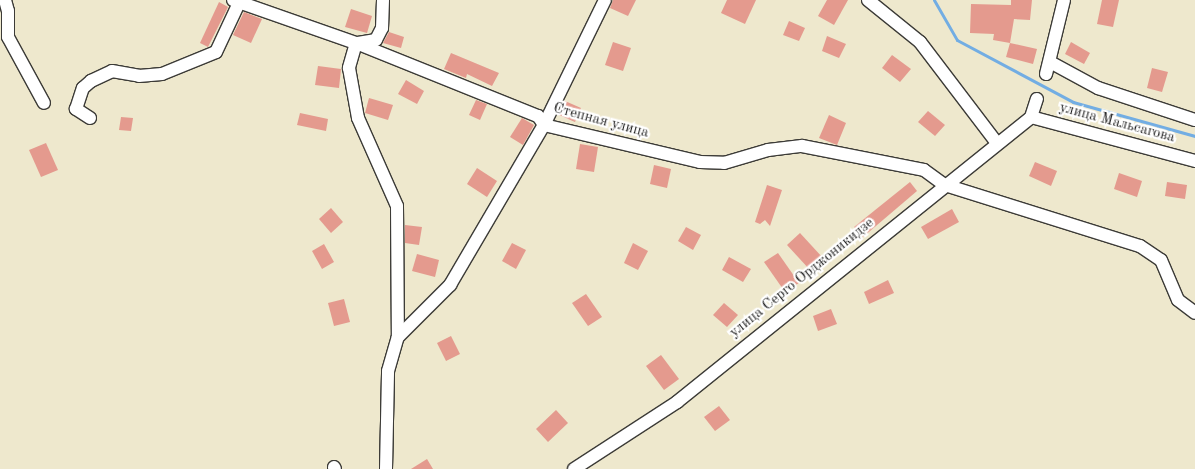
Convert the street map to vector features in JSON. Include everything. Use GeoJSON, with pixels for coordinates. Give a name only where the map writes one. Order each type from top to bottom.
{"type":"FeatureCollection","features":[{"type":"Feature","properties":{"kind":"street"},"geometry":{"type":"LineString","coordinates":[[5,0],[8,11],[8,37],[44,102]]}},
{"type":"Feature","properties":{"kind":"street"},"geometry":{"type":"LineString","coordinates":[[383,0],[382,28],[376,40],[356,43],[349,68],[358,118],[397,206],[398,337],[388,371],[386,469]]}},
{"type":"Feature","properties":{"kind":"street"},"geometry":{"type":"LineString","coordinates":[[398,337],[450,285],[544,125],[605,0]]}},
{"type":"Feature","properties":{"kind":"street"},"geometry":{"type":"LineString","coordinates":[[868,0],[920,42],[997,143]]}},
{"type":"Feature","properties":{"kind":"street"},"geometry":{"type":"LineString","coordinates":[[1046,74],[1064,0]]}},
{"type":"Feature","properties":{"kind":"street"},"geometry":{"type":"LineString","coordinates":[[90,118],[76,109],[83,88],[91,81],[112,71],[139,76],[162,74],[216,52],[236,2]]}},
{"type":"Feature","properties":{"kind":"street","name":"Степная улица"},"geometry":{"type":"LineString","coordinates":[[236,2],[356,43],[538,116],[544,125],[700,162],[724,163],[768,150],[802,146],[924,170],[945,185],[1140,246],[1161,260],[1178,300],[1195,313]]}},
{"type":"Feature","properties":{"kind":"street","name":"улица Мальсагова"},"geometry":{"type":"LineString","coordinates":[[1050,62],[1098,88],[1195,120]]}},
{"type":"Feature","properties":{"kind":"street"},"geometry":{"type":"LineString","coordinates":[[1030,117],[1037,99]]}},
{"type":"Feature","properties":{"kind":"street","name":"улица Серго Орджоникидзе"},"geometry":{"type":"LineString","coordinates":[[574,469],[677,402],[1030,117]]}},
{"type":"Feature","properties":{"kind":"street","name":"улица Мальсагова"},"geometry":{"type":"LineString","coordinates":[[1030,117],[1195,161]]}},
{"type":"Feature","properties":{"kind":"building"},"geometry":{"type":"Polygon","coordinates":[[[613,0],[636,0],[628,16],[610,8],[613,0]]]}},
{"type":"Feature","properties":{"kind":"building"},"geometry":{"type":"Polygon","coordinates":[[[727,0],[756,0],[745,24],[721,13],[727,0]]]}},
{"type":"Feature","properties":{"kind":"building"},"geometry":{"type":"Polygon","coordinates":[[[827,0],[848,0],[834,25],[818,16],[827,0]]]}},
{"type":"Feature","properties":{"kind":"building"},"geometry":{"type":"Polygon","coordinates":[[[1011,0],[1032,0],[1030,20],[1014,19],[1010,43],[993,40],[994,34],[970,33],[971,4],[1011,5],[1011,0]]]}},
{"type":"Feature","properties":{"kind":"building"},"geometry":{"type":"Polygon","coordinates":[[[1102,0],[1119,0],[1113,27],[1097,24],[1102,0]]]}},
{"type":"Feature","properties":{"kind":"building"},"geometry":{"type":"Polygon","coordinates":[[[219,2],[228,7],[208,47],[200,43],[219,2]]]}},
{"type":"Feature","properties":{"kind":"building"},"geometry":{"type":"Polygon","coordinates":[[[351,9],[372,16],[367,33],[345,27],[351,9]]]}},
{"type":"Feature","properties":{"kind":"building"},"geometry":{"type":"Polygon","coordinates":[[[244,12],[262,19],[251,43],[233,35],[244,12]]]}},
{"type":"Feature","properties":{"kind":"building"},"geometry":{"type":"Polygon","coordinates":[[[789,21],[805,28],[799,41],[783,35],[789,21]]]}},
{"type":"Feature","properties":{"kind":"building"},"geometry":{"type":"Polygon","coordinates":[[[389,32],[404,37],[401,48],[383,43],[389,32]]]}},
{"type":"Feature","properties":{"kind":"building"},"geometry":{"type":"Polygon","coordinates":[[[827,36],[846,44],[839,58],[822,51],[827,36]]]}},
{"type":"Feature","properties":{"kind":"building"},"geometry":{"type":"Polygon","coordinates":[[[613,42],[631,48],[623,71],[605,65],[613,42]]]}},
{"type":"Feature","properties":{"kind":"building"},"geometry":{"type":"Polygon","coordinates":[[[1071,42],[1090,53],[1084,64],[1065,54],[1071,42]]]}},
{"type":"Feature","properties":{"kind":"building"},"geometry":{"type":"Polygon","coordinates":[[[1010,43],[1037,49],[1033,64],[1006,57],[1010,43]]]}},
{"type":"Feature","properties":{"kind":"building"},"geometry":{"type":"Polygon","coordinates":[[[451,53],[499,73],[492,86],[467,74],[466,78],[444,69],[451,53]]]}},
{"type":"Feature","properties":{"kind":"building"},"geometry":{"type":"Polygon","coordinates":[[[892,55],[911,69],[900,82],[882,68],[892,55]]]}},
{"type":"Feature","properties":{"kind":"building"},"geometry":{"type":"Polygon","coordinates":[[[318,66],[341,69],[339,88],[315,85],[318,66]]]}},
{"type":"Feature","properties":{"kind":"building"},"geometry":{"type":"Polygon","coordinates":[[[1152,68],[1168,72],[1162,92],[1147,88],[1152,68]]]}},
{"type":"Feature","properties":{"kind":"building"},"geometry":{"type":"Polygon","coordinates":[[[406,80],[424,91],[417,104],[398,94],[406,80]]]}},
{"type":"Feature","properties":{"kind":"building"},"geometry":{"type":"Polygon","coordinates":[[[369,98],[393,105],[388,120],[365,113],[369,98]]]}},
{"type":"Feature","properties":{"kind":"building"},"geometry":{"type":"Polygon","coordinates":[[[476,100],[487,104],[480,120],[469,115],[476,100]]]}},
{"type":"Feature","properties":{"kind":"building"},"geometry":{"type":"Polygon","coordinates":[[[565,101],[581,108],[575,122],[559,115],[565,101]]]}},
{"type":"Feature","properties":{"kind":"building"},"geometry":{"type":"Polygon","coordinates":[[[928,111],[945,125],[935,136],[918,122],[928,111]]]}},
{"type":"Feature","properties":{"kind":"building"},"geometry":{"type":"Polygon","coordinates":[[[300,113],[328,119],[326,131],[297,125],[300,113]]]}},
{"type":"Feature","properties":{"kind":"building"},"geometry":{"type":"Polygon","coordinates":[[[829,115],[846,123],[837,145],[819,138],[829,115]]]}},
{"type":"Feature","properties":{"kind":"building"},"geometry":{"type":"Polygon","coordinates":[[[121,117],[133,118],[131,131],[119,130],[121,117]]]}},
{"type":"Feature","properties":{"kind":"building"},"geometry":{"type":"Polygon","coordinates":[[[522,118],[534,125],[523,145],[510,137],[522,118]]]}},
{"type":"Feature","properties":{"kind":"building"},"geometry":{"type":"Polygon","coordinates":[[[46,143],[58,170],[41,177],[29,150],[46,143]]]}},
{"type":"Feature","properties":{"kind":"building"},"geometry":{"type":"Polygon","coordinates":[[[580,144],[598,147],[594,172],[576,169],[580,144]]]}},
{"type":"Feature","properties":{"kind":"building"},"geometry":{"type":"Polygon","coordinates":[[[1035,162],[1057,171],[1051,186],[1029,176],[1035,162]]]}},
{"type":"Feature","properties":{"kind":"building"},"geometry":{"type":"Polygon","coordinates":[[[654,165],[671,169],[667,188],[650,184],[654,165]]]}},
{"type":"Feature","properties":{"kind":"building"},"geometry":{"type":"Polygon","coordinates":[[[477,168],[497,181],[487,197],[467,184],[477,168]]]}},
{"type":"Feature","properties":{"kind":"building"},"geometry":{"type":"Polygon","coordinates":[[[1119,173],[1142,181],[1137,197],[1114,189],[1119,173]]]}},
{"type":"Feature","properties":{"kind":"building"},"geometry":{"type":"Polygon","coordinates":[[[910,182],[917,191],[863,237],[854,227],[910,182]]]}},
{"type":"Feature","properties":{"kind":"building"},"geometry":{"type":"Polygon","coordinates":[[[1167,182],[1187,185],[1185,199],[1165,196],[1167,182]]]}},
{"type":"Feature","properties":{"kind":"building"},"geometry":{"type":"Polygon","coordinates":[[[767,185],[782,190],[770,226],[765,220],[760,224],[755,222],[767,185]]]}},
{"type":"Feature","properties":{"kind":"building"},"geometry":{"type":"Polygon","coordinates":[[[331,208],[343,222],[331,233],[319,219],[331,208]]]}},
{"type":"Feature","properties":{"kind":"building"},"geometry":{"type":"Polygon","coordinates":[[[952,209],[959,222],[928,239],[921,227],[952,209]]]}},
{"type":"Feature","properties":{"kind":"building"},"geometry":{"type":"Polygon","coordinates":[[[405,225],[422,227],[419,245],[405,243],[405,225]]]}},
{"type":"Feature","properties":{"kind":"building"},"geometry":{"type":"Polygon","coordinates":[[[686,227],[701,235],[693,250],[678,241],[686,227]]]}},
{"type":"Feature","properties":{"kind":"building"},"geometry":{"type":"Polygon","coordinates":[[[800,233],[823,258],[810,270],[787,245],[800,233]]]}},
{"type":"Feature","properties":{"kind":"building"},"geometry":{"type":"Polygon","coordinates":[[[512,243],[526,250],[516,269],[502,261],[512,243]]]}},
{"type":"Feature","properties":{"kind":"building"},"geometry":{"type":"Polygon","coordinates":[[[633,243],[648,251],[638,270],[624,263],[633,243]]]}},
{"type":"Feature","properties":{"kind":"building"},"geometry":{"type":"Polygon","coordinates":[[[324,244],[334,262],[322,269],[312,251],[324,244]]]}},
{"type":"Feature","properties":{"kind":"building"},"geometry":{"type":"Polygon","coordinates":[[[778,253],[799,283],[785,292],[764,262],[778,253]]]}},
{"type":"Feature","properties":{"kind":"building"},"geometry":{"type":"Polygon","coordinates":[[[417,254],[439,260],[435,277],[412,271],[417,254]]]}},
{"type":"Feature","properties":{"kind":"building"},"geometry":{"type":"Polygon","coordinates":[[[729,257],[751,269],[743,282],[722,270],[729,257]]]}},
{"type":"Feature","properties":{"kind":"building"},"geometry":{"type":"Polygon","coordinates":[[[888,280],[894,293],[869,304],[864,292],[888,280]]]}},
{"type":"Feature","properties":{"kind":"building"},"geometry":{"type":"Polygon","coordinates":[[[586,294],[602,317],[588,326],[572,303],[586,294]]]}},
{"type":"Feature","properties":{"kind":"building"},"geometry":{"type":"Polygon","coordinates":[[[344,299],[350,322],[334,326],[328,303],[344,299]]]}},
{"type":"Feature","properties":{"kind":"building"},"geometry":{"type":"Polygon","coordinates":[[[724,303],[738,315],[727,327],[713,315],[724,303]]]}},
{"type":"Feature","properties":{"kind":"building"},"geometry":{"type":"Polygon","coordinates":[[[831,309],[837,324],[818,331],[813,316],[831,309]]]}},
{"type":"Feature","properties":{"kind":"building"},"geometry":{"type":"Polygon","coordinates":[[[451,336],[460,354],[446,361],[437,343],[451,336]]]}},
{"type":"Feature","properties":{"kind":"building"},"geometry":{"type":"Polygon","coordinates":[[[661,355],[679,379],[664,390],[646,366],[661,355]]]}},
{"type":"Feature","properties":{"kind":"building"},"geometry":{"type":"Polygon","coordinates":[[[719,406],[730,420],[715,431],[704,417],[719,406]]]}},
{"type":"Feature","properties":{"kind":"building"},"geometry":{"type":"Polygon","coordinates":[[[556,410],[568,423],[548,442],[536,429],[556,410]]]}},
{"type":"Feature","properties":{"kind":"building"},"geometry":{"type":"Polygon","coordinates":[[[427,459],[433,469],[411,469],[427,459]]]}},
{"type":"Feature","properties":{"kind":"waterway"},"geometry":{"type":"LineString","coordinates":[[934,0],[957,40],[1073,102],[1195,136]]}}]}
